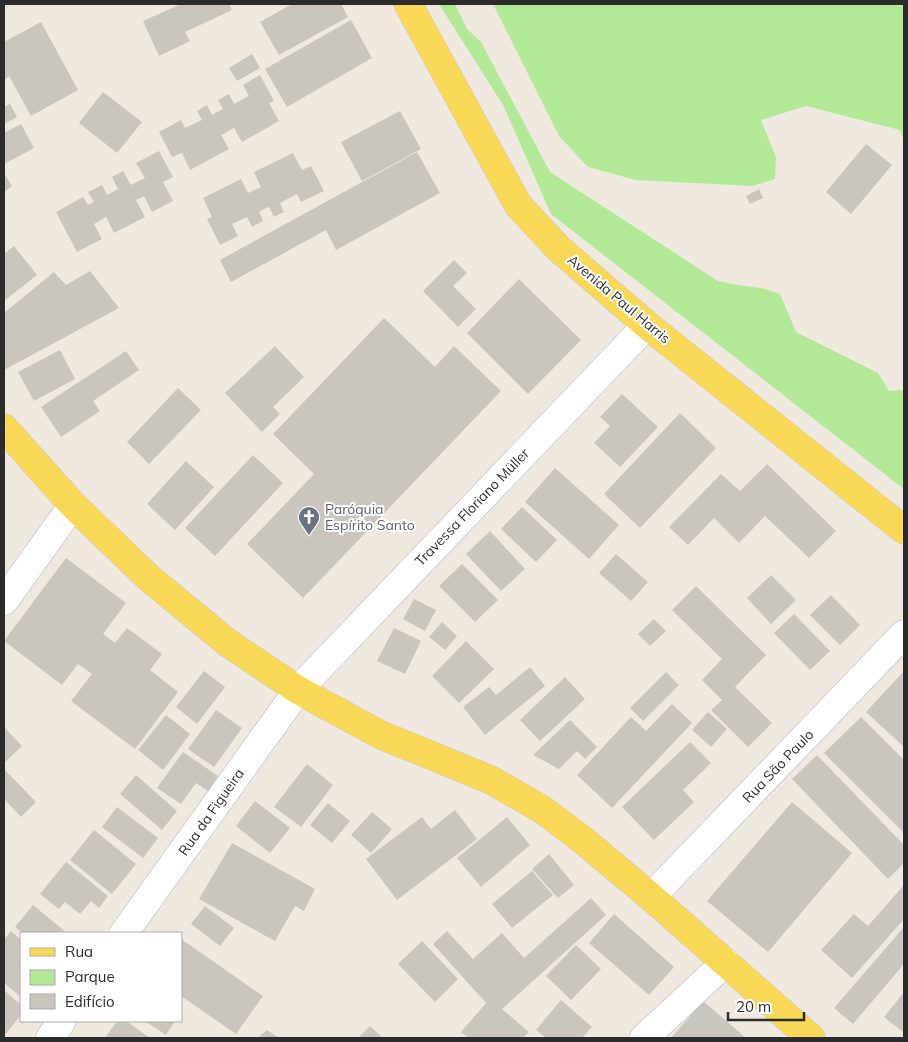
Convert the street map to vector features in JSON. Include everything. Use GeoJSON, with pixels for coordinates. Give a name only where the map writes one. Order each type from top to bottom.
{"type":"FeatureCollection","features":[{"type":"Feature","properties":{"kind":"main road","name":"Avenida Paul Harris"},"geometry":{"type":"LineString","coordinates":[[408,4],[518,206],[558,248],[647,325],[904,530]]}},
{"type":"Feature","properties":{"kind":"main road"},"geometry":{"type":"LineString","coordinates":[[4,428],[72,505],[149,578],[228,643],[298,690],[381,735],[491,780],[543,810],[651,897],[811,1038]]}},
{"type":"Feature","properties":{"kind":"street","name":"Travessa Floriano Müller"},"geometry":{"type":"LineString","coordinates":[[298,690],[647,325]]}},
{"type":"Feature","properties":{"kind":"street"},"geometry":{"type":"LineString","coordinates":[[4,601],[72,505]]}},
{"type":"Feature","properties":{"kind":"street","name":"Rua São Paulo"},"geometry":{"type":"LineString","coordinates":[[651,897],[904,634]]}},
{"type":"Feature","properties":{"kind":"street","name":"Rua da Figueira"},"geometry":{"type":"LineString","coordinates":[[125,932],[298,690]]}},
{"type":"Feature","properties":{"kind":"street"},"geometry":{"type":"LineString","coordinates":[[644,1038],[726,962]]}},
{"type":"Feature","properties":{"kind":"street"},"geometry":{"type":"LineString","coordinates":[[50,1038],[61,1022]]}},
{"type":"Feature","properties":{"kind":"green space"},"geometry":{"type":"Polygon","coordinates":[[[439,4],[455,4],[467,29],[481,42],[550,172],[718,281],[761,288],[780,294],[796,332],[878,373],[889,391],[904,390],[904,489],[551,214],[503,105],[439,4]]]}},
{"type":"Feature","properties":{"kind":"green space"},"geometry":{"type":"Polygon","coordinates":[[[493,4],[904,4],[904,140],[900,130],[806,106],[761,120],[776,157],[775,179],[753,186],[636,180],[588,167],[559,136],[493,4]]]}},
{"type":"Feature","properties":{"kind":"building"},"geometry":{"type":"Polygon","coordinates":[[[181,4],[229,4],[232,10],[185,32],[190,41],[159,56],[143,21],[181,4]]]}},
{"type":"Feature","properties":{"kind":"building"},"geometry":{"type":"Polygon","coordinates":[[[292,4],[341,4],[348,17],[279,55],[260,22],[292,4]]]}},
{"type":"Feature","properties":{"kind":"building"},"geometry":{"type":"Polygon","coordinates":[[[351,20],[372,58],[287,107],[265,69],[351,20]]]}},
{"type":"Feature","properties":{"kind":"building"},"geometry":{"type":"Polygon","coordinates":[[[41,22],[78,90],[31,116],[9,76],[4,80],[4,42],[41,22]]]}},
{"type":"Feature","properties":{"kind":"building"},"geometry":{"type":"Polygon","coordinates":[[[252,54],[260,68],[237,81],[229,68],[252,54]]]}},
{"type":"Feature","properties":{"kind":"building"},"geometry":{"type":"Polygon","coordinates":[[[260,75],[274,101],[269,103],[279,121],[242,142],[234,128],[221,135],[229,149],[190,170],[182,153],[172,157],[159,132],[181,120],[185,128],[202,120],[197,111],[207,105],[212,115],[223,109],[218,100],[229,94],[234,104],[249,96],[243,85],[260,75]]]}},
{"type":"Feature","properties":{"kind":"building"},"geometry":{"type":"Polygon","coordinates":[[[103,92],[142,122],[117,153],[79,123],[103,92]]]}},
{"type":"Feature","properties":{"kind":"building"},"geometry":{"type":"Polygon","coordinates":[[[10,104],[17,117],[4,124],[4,107],[10,104]]]}},
{"type":"Feature","properties":{"kind":"building"},"geometry":{"type":"Polygon","coordinates":[[[400,111],[421,149],[362,181],[341,142],[400,111]]]}},
{"type":"Feature","properties":{"kind":"building"},"geometry":{"type":"Polygon","coordinates":[[[21,124],[34,148],[4,164],[4,133],[21,124]]]}},
{"type":"Feature","properties":{"kind":"building"},"geometry":{"type":"Polygon","coordinates":[[[866,144],[892,165],[851,214],[826,192],[866,144]]]}},
{"type":"Feature","properties":{"kind":"building"},"geometry":{"type":"Polygon","coordinates":[[[159,151],[173,177],[163,182],[173,201],[152,212],[144,196],[136,200],[145,217],[114,233],[106,217],[94,224],[102,239],[77,252],[56,212],[83,197],[88,205],[94,202],[88,192],[102,185],[107,195],[118,189],[112,177],[123,171],[131,185],[145,178],[136,163],[159,151]]]}},
{"type":"Feature","properties":{"kind":"building"},"geometry":{"type":"Polygon","coordinates":[[[417,152],[440,193],[336,250],[326,230],[231,282],[220,260],[417,152]]]}},
{"type":"Feature","properties":{"kind":"building"},"geometry":{"type":"Polygon","coordinates":[[[293,153],[302,170],[311,166],[324,191],[301,202],[297,194],[280,203],[284,212],[274,217],[269,207],[264,209],[259,212],[263,221],[252,227],[247,217],[232,224],[238,236],[220,245],[207,219],[212,217],[203,198],[241,179],[248,193],[261,187],[254,172],[293,153]]]}},
{"type":"Feature","properties":{"kind":"building"},"geometry":{"type":"Polygon","coordinates":[[[4,173],[12,186],[4,192],[4,173]]]}},
{"type":"Feature","properties":{"kind":"building"},"geometry":{"type":"Polygon","coordinates":[[[759,189],[763,198],[750,204],[746,196],[759,189]]]}},
{"type":"Feature","properties":{"kind":"building"},"geometry":{"type":"Polygon","coordinates":[[[14,246],[37,275],[4,301],[4,254],[14,246]]]}},
{"type":"Feature","properties":{"kind":"building"},"geometry":{"type":"Polygon","coordinates":[[[454,260],[467,273],[453,286],[476,309],[458,327],[423,291],[454,260]]]}},
{"type":"Feature","properties":{"kind":"building"},"geometry":{"type":"Polygon","coordinates":[[[90,271],[119,308],[4,370],[4,313],[54,272],[66,285],[90,271]]]}},
{"type":"Feature","properties":{"kind":"building"},"geometry":{"type":"Polygon","coordinates":[[[519,279],[581,340],[528,394],[467,333],[519,279]]]}},
{"type":"Feature","properties":{"kind":"building"},"geometry":{"type":"Polygon","coordinates":[[[384,318],[435,367],[454,346],[501,391],[303,598],[247,544],[314,474],[273,434],[384,318]]]}},
{"type":"Feature","properties":{"kind":"building"},"geometry":{"type":"Polygon","coordinates":[[[275,346],[304,377],[273,407],[280,414],[262,432],[225,393],[275,346]]]}},
{"type":"Feature","properties":{"kind":"building"},"geometry":{"type":"Polygon","coordinates":[[[60,350],[75,379],[34,401],[18,372],[60,350]]]}},
{"type":"Feature","properties":{"kind":"building"},"geometry":{"type":"Polygon","coordinates":[[[126,351],[139,370],[93,401],[100,411],[61,437],[41,407],[126,351]]]}},
{"type":"Feature","properties":{"kind":"building"},"geometry":{"type":"Polygon","coordinates":[[[178,388],[201,410],[149,464],[127,442],[178,388]]]}},
{"type":"Feature","properties":{"kind":"building"},"geometry":{"type":"Polygon","coordinates":[[[622,394],[658,427],[620,467],[594,443],[610,426],[600,417],[622,394]]]}},
{"type":"Feature","properties":{"kind":"building"},"geometry":{"type":"Polygon","coordinates":[[[680,413],[716,448],[640,528],[604,494],[680,413]]]}},
{"type":"Feature","properties":{"kind":"building"},"geometry":{"type":"Polygon","coordinates":[[[253,455],[283,483],[215,556],[185,528],[253,455]]]}},
{"type":"Feature","properties":{"kind":"building"},"geometry":{"type":"Polygon","coordinates":[[[186,461],[214,487],[175,530],[147,504],[186,461]]]}},
{"type":"Feature","properties":{"kind":"building"},"geometry":{"type":"Polygon","coordinates":[[[767,464],[836,531],[809,558],[765,516],[739,543],[714,518],[688,545],[669,527],[721,474],[740,491],[767,464]]]}},
{"type":"Feature","properties":{"kind":"building"},"geometry":{"type":"Polygon","coordinates":[[[555,468],[619,525],[589,559],[525,502],[555,468]]]}},
{"type":"Feature","properties":{"kind":"building"},"geometry":{"type":"Polygon","coordinates":[[[522,507],[557,540],[536,562],[501,529],[522,507]]]}},
{"type":"Feature","properties":{"kind":"building"},"geometry":{"type":"Polygon","coordinates":[[[490,531],[525,569],[501,591],[466,554],[490,531]]]}},
{"type":"Feature","properties":{"kind":"building"},"geometry":{"type":"Polygon","coordinates":[[[616,554],[648,582],[631,601],[599,573],[616,554]]]}},
{"type":"Feature","properties":{"kind":"building"},"geometry":{"type":"Polygon","coordinates":[[[66,558],[126,603],[103,634],[115,643],[127,628],[162,654],[150,670],[178,692],[135,749],[71,701],[92,674],[78,664],[62,685],[4,641],[66,558]]]}},
{"type":"Feature","properties":{"kind":"building"},"geometry":{"type":"Polygon","coordinates":[[[462,564],[498,600],[475,622],[439,586],[462,564]]]}},
{"type":"Feature","properties":{"kind":"building"},"geometry":{"type":"Polygon","coordinates":[[[771,575],[796,600],[771,624],[747,598],[771,575]]]}},
{"type":"Feature","properties":{"kind":"building"},"geometry":{"type":"Polygon","coordinates":[[[696,586],[766,655],[735,687],[772,723],[748,747],[711,710],[722,700],[702,680],[722,659],[672,610],[696,586]]]}},
{"type":"Feature","properties":{"kind":"building"},"geometry":{"type":"Polygon","coordinates":[[[831,595],[860,625],[840,645],[810,615],[831,595]]]}},
{"type":"Feature","properties":{"kind":"building"},"geometry":{"type":"Polygon","coordinates":[[[414,599],[436,610],[425,631],[403,619],[414,599]]]}},
{"type":"Feature","properties":{"kind":"building"},"geometry":{"type":"Polygon","coordinates":[[[794,614],[830,651],[810,670],[774,633],[794,614]]]}},
{"type":"Feature","properties":{"kind":"building"},"geometry":{"type":"Polygon","coordinates":[[[654,619],[666,631],[650,646],[638,634],[654,619]]]}},
{"type":"Feature","properties":{"kind":"building"},"geometry":{"type":"Polygon","coordinates":[[[442,622],[457,636],[445,650],[429,637],[442,622]]]}},
{"type":"Feature","properties":{"kind":"building"},"geometry":{"type":"Polygon","coordinates":[[[394,628],[421,641],[405,674],[377,661],[394,628]]]}},
{"type":"Feature","properties":{"kind":"building"},"geometry":{"type":"Polygon","coordinates":[[[466,641],[494,669],[459,703],[432,676],[466,641]]]}},
{"type":"Feature","properties":{"kind":"building"},"geometry":{"type":"Polygon","coordinates":[[[530,667],[545,686],[485,735],[463,707],[489,687],[496,695],[530,667]]]}},
{"type":"Feature","properties":{"kind":"building"},"geometry":{"type":"Polygon","coordinates":[[[204,671],[225,687],[197,724],[176,707],[204,671]]]}},
{"type":"Feature","properties":{"kind":"building"},"geometry":{"type":"Polygon","coordinates":[[[904,671],[904,747],[866,712],[904,671]]]}},
{"type":"Feature","properties":{"kind":"building"},"geometry":{"type":"Polygon","coordinates":[[[666,672],[679,685],[643,721],[630,708],[666,672]]]}},
{"type":"Feature","properties":{"kind":"building"},"geometry":{"type":"Polygon","coordinates":[[[565,677],[585,699],[540,741],[520,720],[565,677]]]}},
{"type":"Feature","properties":{"kind":"building"},"geometry":{"type":"Polygon","coordinates":[[[672,704],[692,723],[612,808],[577,775],[631,717],[646,731],[672,704]]]}},
{"type":"Feature","properties":{"kind":"building"},"geometry":{"type":"Polygon","coordinates":[[[216,710],[242,728],[214,767],[188,749],[216,710]]]}},
{"type":"Feature","properties":{"kind":"building"},"geometry":{"type":"Polygon","coordinates":[[[708,712],[727,729],[711,747],[692,730],[708,712]]]}},
{"type":"Feature","properties":{"kind":"building"},"geometry":{"type":"Polygon","coordinates":[[[166,715],[190,734],[163,770],[138,750],[166,715]]]}},
{"type":"Feature","properties":{"kind":"building"},"geometry":{"type":"Polygon","coordinates":[[[861,717],[904,760],[904,833],[824,753],[861,717]]]}},
{"type":"Feature","properties":{"kind":"building"},"geometry":{"type":"Polygon","coordinates":[[[570,720],[597,747],[585,759],[577,751],[559,769],[533,755],[570,720]]]}},
{"type":"Feature","properties":{"kind":"building"},"geometry":{"type":"Polygon","coordinates":[[[4,727],[22,746],[4,763],[4,727]]]}},
{"type":"Feature","properties":{"kind":"building"},"geometry":{"type":"Polygon","coordinates":[[[690,742],[711,763],[683,790],[694,802],[654,840],[622,807],[690,742]]]}},
{"type":"Feature","properties":{"kind":"building"},"geometry":{"type":"Polygon","coordinates":[[[183,752],[218,776],[208,791],[196,783],[181,804],[157,788],[183,752]]]}},
{"type":"Feature","properties":{"kind":"building"},"geometry":{"type":"Polygon","coordinates":[[[817,755],[904,845],[904,863],[888,879],[792,779],[817,755]]]}},
{"type":"Feature","properties":{"kind":"building"},"geometry":{"type":"Polygon","coordinates":[[[307,764],[333,785],[301,827],[274,807],[307,764]]]}},
{"type":"Feature","properties":{"kind":"building"},"geometry":{"type":"Polygon","coordinates":[[[4,769],[36,802],[21,817],[4,799],[4,769]]]}},
{"type":"Feature","properties":{"kind":"building"},"geometry":{"type":"Polygon","coordinates":[[[136,775],[177,811],[162,830],[120,794],[136,775]]]}},
{"type":"Feature","properties":{"kind":"building"},"geometry":{"type":"Polygon","coordinates":[[[255,801],[290,828],[270,853],[236,826],[255,801]]]}},
{"type":"Feature","properties":{"kind":"building"},"geometry":{"type":"Polygon","coordinates":[[[792,802],[852,853],[768,952],[707,901],[792,802]]]}},
{"type":"Feature","properties":{"kind":"building"},"geometry":{"type":"Polygon","coordinates":[[[328,803],[350,821],[332,843],[310,825],[328,803]]]}},
{"type":"Feature","properties":{"kind":"building"},"geometry":{"type":"Polygon","coordinates":[[[117,807],[158,838],[143,858],[102,827],[117,807]]]}},
{"type":"Feature","properties":{"kind":"building"},"geometry":{"type":"Polygon","coordinates":[[[455,810],[477,839],[397,900],[366,859],[422,817],[431,829],[455,810]]]}},
{"type":"Feature","properties":{"kind":"building"},"geometry":{"type":"Polygon","coordinates":[[[372,812],[392,829],[371,853],[351,835],[372,812]]]}},
{"type":"Feature","properties":{"kind":"building"},"geometry":{"type":"Polygon","coordinates":[[[507,817],[530,845],[481,887],[457,858],[507,817]]]}},
{"type":"Feature","properties":{"kind":"building"},"geometry":{"type":"Polygon","coordinates":[[[94,830],[136,864],[112,894],[70,860],[94,830]]]}},
{"type":"Feature","properties":{"kind":"building"},"geometry":{"type":"Polygon","coordinates":[[[232,843],[315,889],[304,911],[295,906],[275,941],[199,899],[232,843]]]}},
{"type":"Feature","properties":{"kind":"building"},"geometry":{"type":"Polygon","coordinates":[[[549,854],[574,885],[558,898],[532,869],[549,854]]]}},
{"type":"Feature","properties":{"kind":"building"},"geometry":{"type":"Polygon","coordinates":[[[66,862],[108,896],[99,908],[91,901],[80,914],[65,902],[59,909],[40,894],[66,862]]]}},
{"type":"Feature","properties":{"kind":"building"},"geometry":{"type":"Polygon","coordinates":[[[532,871],[553,895],[512,928],[492,904],[532,871]]]}},
{"type":"Feature","properties":{"kind":"building"},"geometry":{"type":"Polygon","coordinates":[[[904,885],[904,919],[852,978],[821,950],[854,914],[868,926],[904,885]]]}},
{"type":"Feature","properties":{"kind":"building"},"geometry":{"type":"Polygon","coordinates":[[[591,898],[606,915],[502,1009],[529,1032],[523,1038],[469,1038],[461,1032],[486,1003],[433,944],[447,931],[473,959],[502,933],[524,958],[591,898]]]}},
{"type":"Feature","properties":{"kind":"building"},"geometry":{"type":"Polygon","coordinates":[[[33,905],[66,932],[22,932],[15,927],[33,905]]]}},
{"type":"Feature","properties":{"kind":"building"},"geometry":{"type":"Polygon","coordinates":[[[205,906],[234,928],[220,946],[191,924],[205,906]]]}},
{"type":"Feature","properties":{"kind":"building"},"geometry":{"type":"Polygon","coordinates":[[[614,914],[674,967],[649,995],[589,943],[614,914]]]}},
{"type":"Feature","properties":{"kind":"building"},"geometry":{"type":"Polygon","coordinates":[[[904,927],[904,964],[853,1024],[834,1008],[904,927]]]}},
{"type":"Feature","properties":{"kind":"building"},"geometry":{"type":"Polygon","coordinates":[[[11,931],[20,939],[20,996],[4,983],[4,940],[11,931]]]}},
{"type":"Feature","properties":{"kind":"building"},"geometry":{"type":"Polygon","coordinates":[[[182,940],[263,996],[236,1034],[182,997],[182,940]]]}},
{"type":"Feature","properties":{"kind":"building"},"geometry":{"type":"Polygon","coordinates":[[[422,941],[458,979],[435,1002],[398,964],[422,941]]]}},
{"type":"Feature","properties":{"kind":"building"},"geometry":{"type":"Polygon","coordinates":[[[576,945],[601,969],[571,1000],[546,976],[576,945]]]}},
{"type":"Feature","properties":{"kind":"building"},"geometry":{"type":"Polygon","coordinates":[[[4,990],[20,1004],[20,1016],[4,1036],[4,990]]]}},
{"type":"Feature","properties":{"kind":"building"},"geometry":{"type":"Polygon","coordinates":[[[904,992],[904,1033],[884,1017],[904,992]]]}},
{"type":"Feature","properties":{"kind":"building"},"geometry":{"type":"Polygon","coordinates":[[[561,1000],[592,1027],[582,1038],[546,1038],[536,1030],[561,1000]]]}},
{"type":"Feature","properties":{"kind":"building"},"geometry":{"type":"Polygon","coordinates":[[[703,1001],[746,1038],[671,1038],[703,1001]]]}},
{"type":"Feature","properties":{"kind":"building"},"geometry":{"type":"Polygon","coordinates":[[[116,1022],[127,1022],[150,1038],[105,1038],[116,1022]]]}},
{"type":"Feature","properties":{"kind":"building"},"geometry":{"type":"Polygon","coordinates":[[[146,1022],[174,1022],[166,1035],[146,1022]]]}},
{"type":"Feature","properties":{"kind":"building"},"geometry":{"type":"Polygon","coordinates":[[[370,1026],[383,1038],[358,1038],[370,1026]]]}},
{"type":"Feature","properties":{"kind":"building"},"geometry":{"type":"Polygon","coordinates":[[[267,1030],[279,1038],[257,1038],[267,1030]]]}},
{"type":"Feature","properties":{"kind":"place","name":"Paróquia Espírito Santo"},"geometry":{"type":"Point","coordinates":[309,536]}}]}
